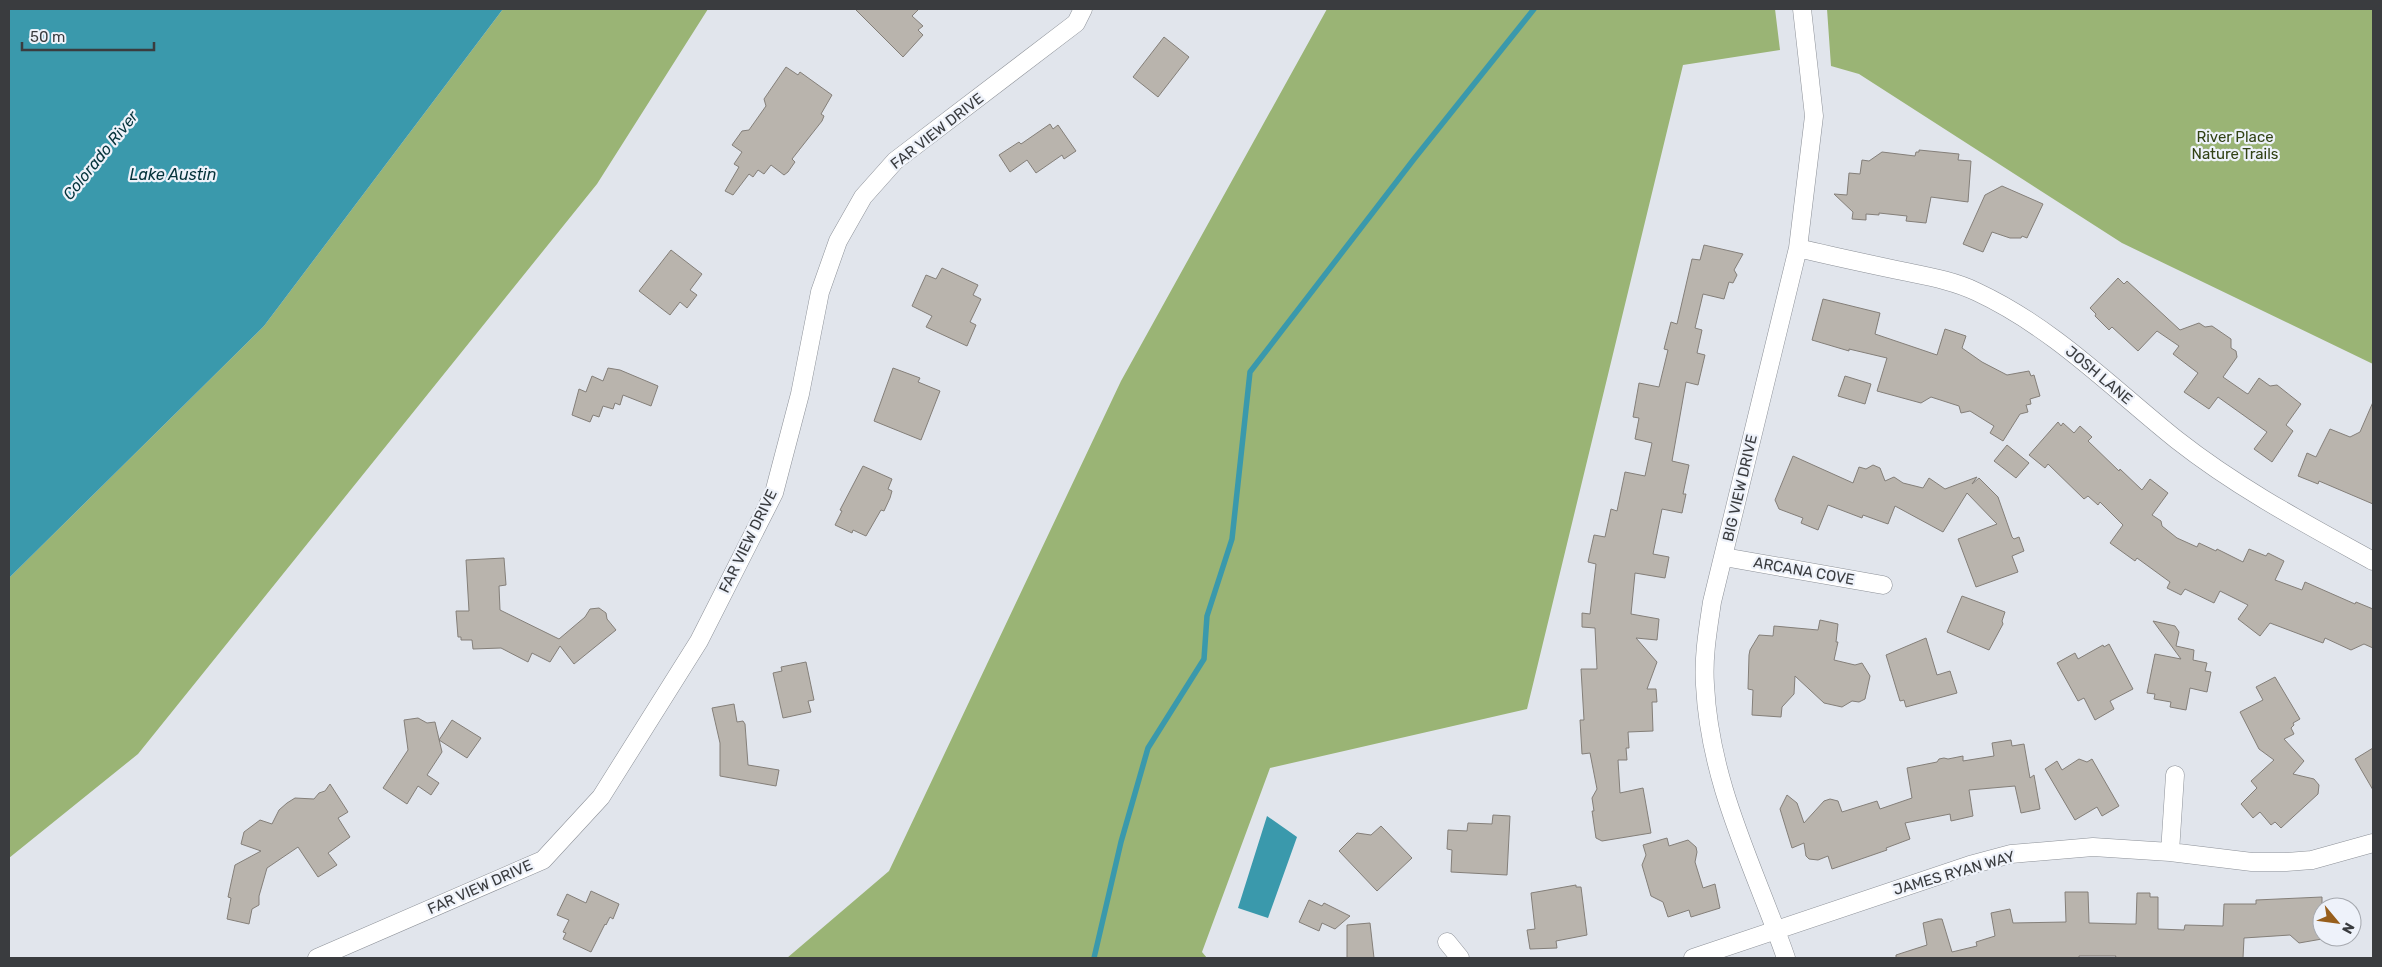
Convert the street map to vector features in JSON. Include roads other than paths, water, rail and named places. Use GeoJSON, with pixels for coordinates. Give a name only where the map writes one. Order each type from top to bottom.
{"type":"FeatureCollection","features":[{"type":"Feature","properties":{"kind":"street","name":"FAR VIEW DRIVE"},"geometry":{"type":"LineString","coordinates":[[317,958],[543,860],[601,798],[699,641],[774,493],[800,394],[820,292],[838,241],[863,197],[895,161],[1076,23],[1083,9]]}},
{"type":"Feature","properties":{"kind":"street","name":"BIG VIEW DRIVE"},"geometry":{"type":"LineString","coordinates":[[1786,958],[1728,808],[1716,764],[1708,722],[1704,683],[1706,642],[1712,602],[1798,248],[1814,116],[1802,9]]}},
{"type":"Feature","properties":{"kind":"street","name":"JOSH LANE"},"geometry":{"type":"LineString","coordinates":[[1798,248],[1946,280],[1976,291],[2010,308],[2046,331],[2178,441],[2217,470],[2250,493],[2373,561]]}},
{"type":"Feature","properties":{"kind":"street","name":"ARCANA COVE"},"geometry":{"type":"LineString","coordinates":[[1724,557],[1883,585]]}},
{"type":"Feature","properties":{"kind":"street"},"geometry":{"type":"LineString","coordinates":[[2170,852],[2175,775]]}},
{"type":"Feature","properties":{"kind":"street","name":"JAMES RYAN WAY"},"geometry":{"type":"LineString","coordinates":[[1693,958],[1970,865],[2011,854],[2093,847],[2170,852],[2252,862],[2286,862],[2312,860],[2373,843]]}},
{"type":"Feature","properties":{"kind":"street"},"geometry":{"type":"LineString","coordinates":[[1447,942],[1460,958]]}},
{"type":"Feature","properties":{"kind":"water","name":"Lake Austin"},"geometry":{"type":"Polygon","coordinates":[[[9,9],[503,9],[264,326],[9,578],[9,9]]]}},
{"type":"Feature","properties":{"kind":"water"},"geometry":{"type":"Polygon","coordinates":[[[1267,816],[1297,837],[1268,918],[1238,908],[1267,816]]]}},
{"type":"Feature","properties":{"kind":"waterway"},"geometry":{"type":"LineString","coordinates":[[1094,958],[1121,842],[1148,748],[1204,659],[1207,616],[1232,539],[1250,372],[1414,159],[1534,9]]}},
{"type":"Feature","properties":{"kind":"park label","name":"River Place Nature Trails"},"geometry":{"type":"Point","coordinates":[2235,146]}},
{"type":"Feature","properties":{"kind":"water label","name":"Colorado River"},"geometry":{"type":"Point","coordinates":[100,155]}}]}
